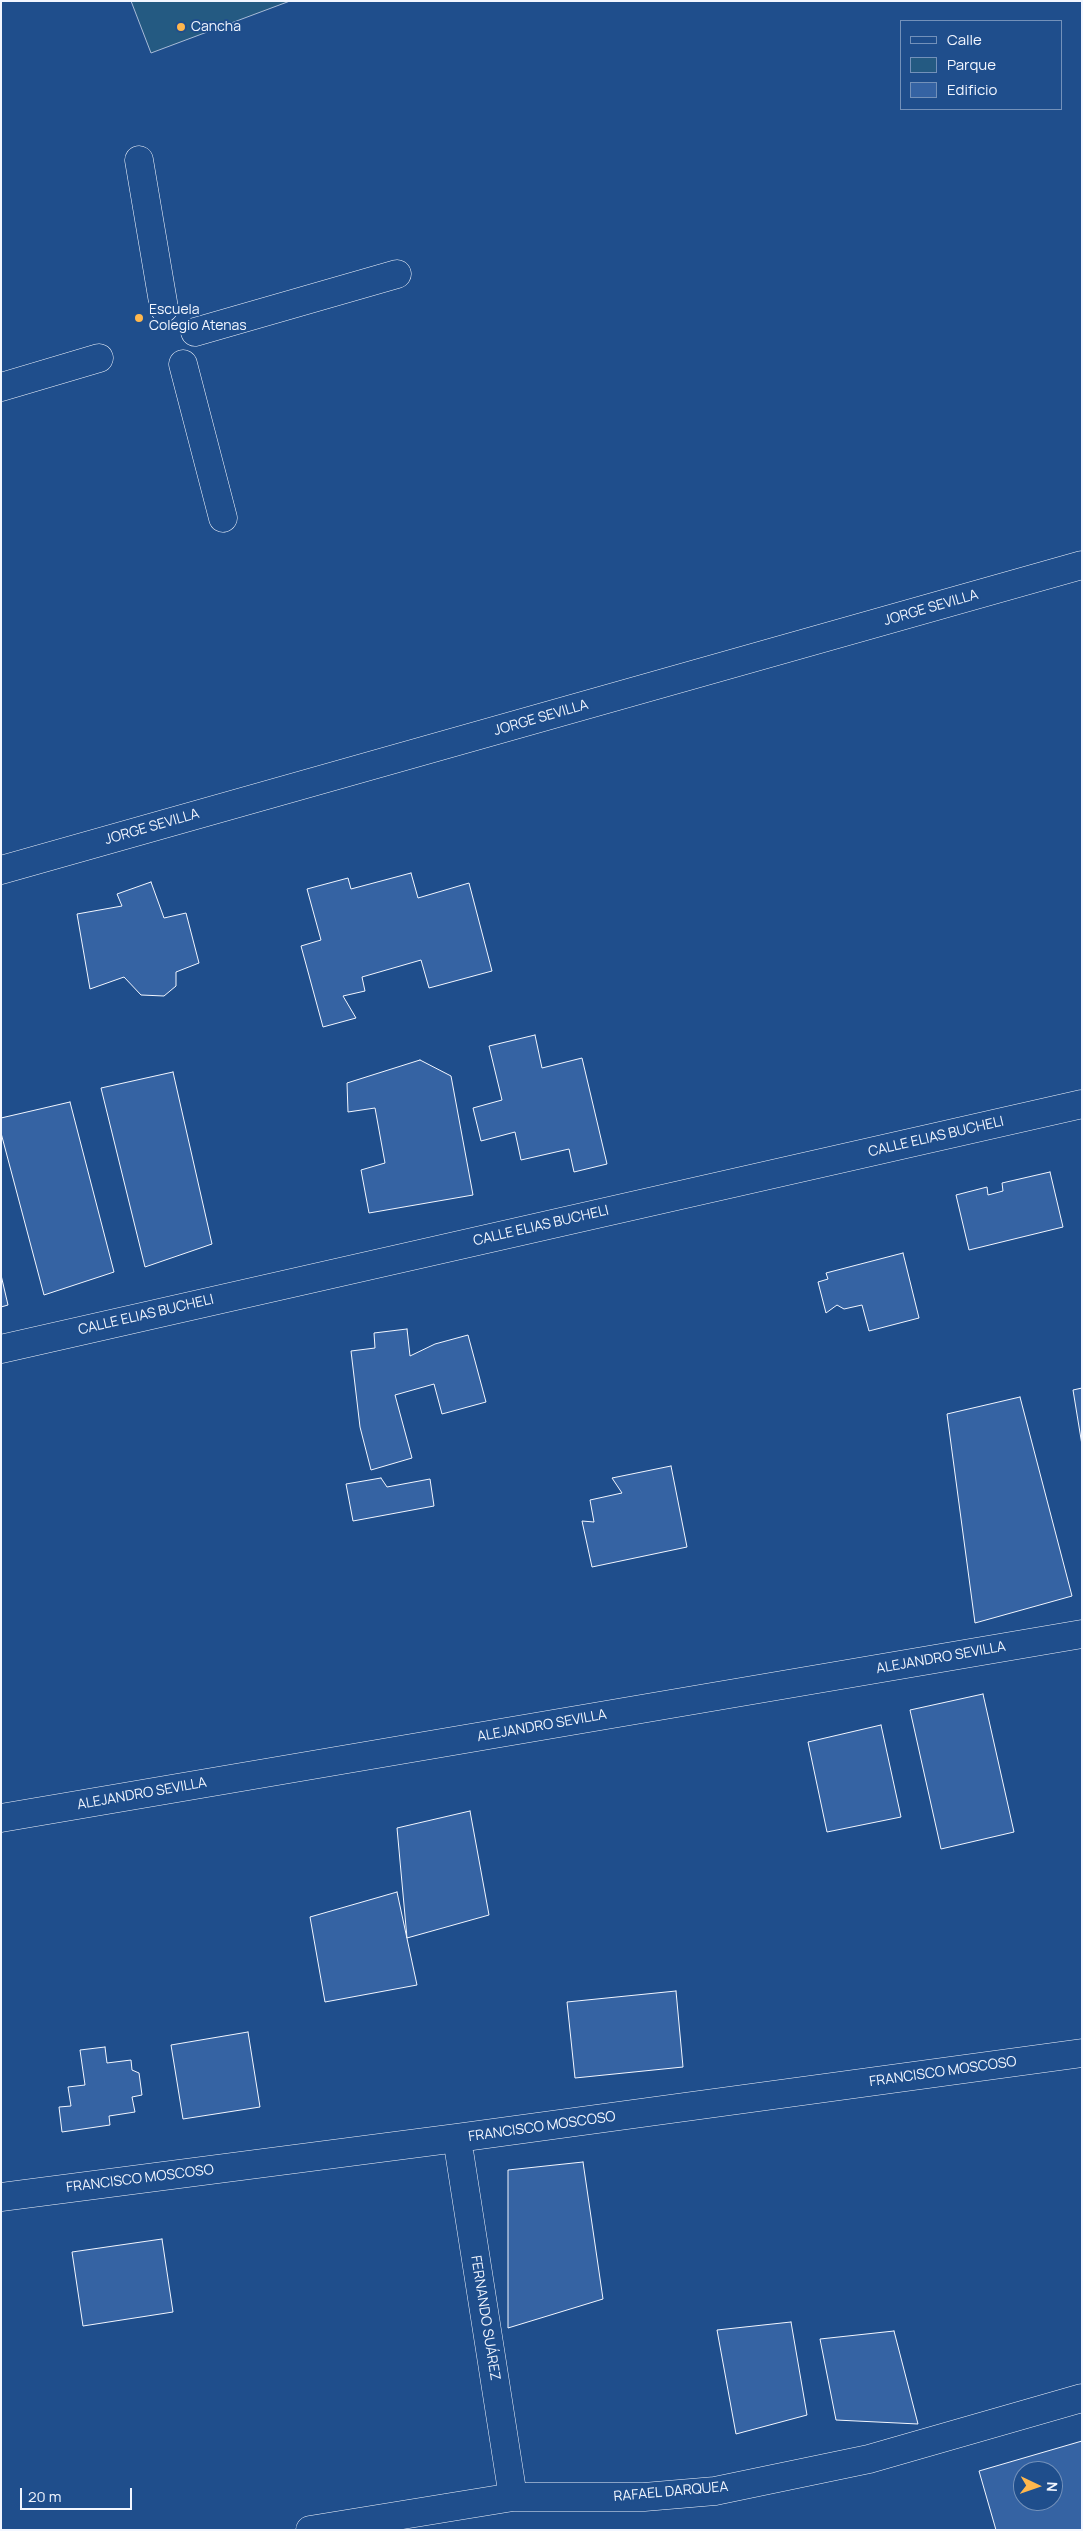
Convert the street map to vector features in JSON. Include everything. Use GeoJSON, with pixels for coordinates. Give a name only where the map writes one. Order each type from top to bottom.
{"type":"FeatureCollection","features":[{"type":"Feature","properties":{"kind":"street"},"geometry":{"type":"LineString","coordinates":[[139,160],[164,308]]}},
{"type":"Feature","properties":{"kind":"street"},"geometry":{"type":"LineString","coordinates":[[196,332],[397,274]]}},
{"type":"Feature","properties":{"kind":"street"},"geometry":{"type":"LineString","coordinates":[[1,387],[99,358]]}},
{"type":"Feature","properties":{"kind":"street"},"geometry":{"type":"LineString","coordinates":[[182,364],[223,518]]}},
{"type":"Feature","properties":{"kind":"street","name":"JORGE SEVILLA"},"geometry":{"type":"LineString","coordinates":[[1,870],[1082,566]]}},
{"type":"Feature","properties":{"kind":"street","name":"CALLE ELIAS BUCHELI"},"geometry":{"type":"LineString","coordinates":[[1,1349],[1082,1104]]}},
{"type":"Feature","properties":{"kind":"street","name":"ALEJANDRO SEVILLA"},"geometry":{"type":"LineString","coordinates":[[1,1818],[1082,1634]]}},
{"type":"Feature","properties":{"kind":"street","name":"FRANCISCO MOSCOSO"},"geometry":{"type":"LineString","coordinates":[[1,2197],[457,2138],[1082,2053]]}},
{"type":"Feature","properties":{"kind":"street","name":"FERNANDO SUÁREZ"},"geometry":{"type":"LineString","coordinates":[[457,2138],[513,2497]]}},
{"type":"Feature","properties":{"kind":"street","name":"RAFAEL DARQUEA"},"geometry":{"type":"LineString","coordinates":[[310,2530],[513,2497],[644,2497],[715,2491],[870,2459],[1082,2398]]}},
{"type":"Feature","properties":{"kind":"green space","name":"Cancha"},"geometry":{"type":"Polygon","coordinates":[[[131,1],[290,1],[151,53],[131,1]]]}},
{"type":"Feature","properties":{"kind":"building"},"geometry":{"type":"Polygon","coordinates":[[[411,873],[418,898],[469,883],[492,971],[429,988],[421,960],[362,977],[365,991],[343,996],[356,1018],[323,1027],[301,946],[321,940],[307,889],[348,878],[351,889],[411,873]]]}},
{"type":"Feature","properties":{"kind":"building"},"geometry":{"type":"Polygon","coordinates":[[[151,882],[164,918],[186,913],[199,963],[176,972],[176,986],[164,996],[141,995],[124,977],[90,989],[77,914],[122,906],[117,894],[151,882]]]}},
{"type":"Feature","properties":{"kind":"building"},"geometry":{"type":"Polygon","coordinates":[[[535,1035],[542,1068],[582,1058],[607,1164],[574,1172],[569,1149],[521,1160],[515,1132],[481,1141],[473,1108],[502,1100],[489,1046],[535,1035]]]}},
{"type":"Feature","properties":{"kind":"building"},"geometry":{"type":"Polygon","coordinates":[[[420,1060],[451,1076],[473,1195],[369,1213],[361,1170],[385,1163],[375,1108],[348,1112],[347,1083],[420,1060]]]}},
{"type":"Feature","properties":{"kind":"building"},"geometry":{"type":"Polygon","coordinates":[[[173,1072],[212,1244],[145,1267],[101,1088],[173,1072]]]}},
{"type":"Feature","properties":{"kind":"building"},"geometry":{"type":"Polygon","coordinates":[[[70,1102],[114,1272],[44,1295],[1,1133],[1,1118],[70,1102]]]}},
{"type":"Feature","properties":{"kind":"building"},"geometry":{"type":"Polygon","coordinates":[[[1050,1172],[1063,1227],[969,1250],[956,1195],[987,1187],[988,1195],[1003,1191],[1002,1183],[1050,1172]]]}},
{"type":"Feature","properties":{"kind":"building"},"geometry":{"type":"Polygon","coordinates":[[[903,1253],[919,1318],[869,1331],[862,1305],[844,1309],[837,1305],[826,1313],[818,1282],[828,1279],[826,1273],[903,1253]]]}},
{"type":"Feature","properties":{"kind":"building"},"geometry":{"type":"Polygon","coordinates":[[[1,1275],[8,1305],[1,1307],[1,1275]]]}},
{"type":"Feature","properties":{"kind":"building"},"geometry":{"type":"Polygon","coordinates":[[[407,1329],[410,1356],[435,1344],[468,1335],[486,1402],[442,1414],[434,1384],[395,1395],[412,1458],[371,1470],[360,1427],[351,1351],[375,1348],[374,1333],[407,1329]]]}},
{"type":"Feature","properties":{"kind":"building"},"geometry":{"type":"Polygon","coordinates":[[[1082,1388],[1082,1445],[1073,1390],[1082,1388]]]}},
{"type":"Feature","properties":{"kind":"building"},"geometry":{"type":"Polygon","coordinates":[[[1020,1397],[1072,1596],[975,1623],[947,1414],[1020,1397]]]}},
{"type":"Feature","properties":{"kind":"building"},"geometry":{"type":"Polygon","coordinates":[[[671,1466],[687,1547],[592,1567],[582,1521],[594,1522],[590,1500],[622,1493],[612,1478],[671,1466]]]}},
{"type":"Feature","properties":{"kind":"building"},"geometry":{"type":"Polygon","coordinates":[[[381,1478],[387,1487],[430,1479],[434,1506],[353,1521],[346,1484],[381,1478]]]}},
{"type":"Feature","properties":{"kind":"building"},"geometry":{"type":"Polygon","coordinates":[[[983,1694],[1014,1832],[941,1849],[910,1710],[983,1694]]]}},
{"type":"Feature","properties":{"kind":"building"},"geometry":{"type":"Polygon","coordinates":[[[881,1725],[901,1817],[827,1832],[808,1742],[881,1725]]]}},
{"type":"Feature","properties":{"kind":"building"},"geometry":{"type":"Polygon","coordinates":[[[470,1811],[489,1915],[407,1938],[397,1828],[470,1811]]]}},
{"type":"Feature","properties":{"kind":"building"},"geometry":{"type":"Polygon","coordinates":[[[397,1892],[417,1985],[325,2002],[310,1917],[397,1892]]]}},
{"type":"Feature","properties":{"kind":"building"},"geometry":{"type":"Polygon","coordinates":[[[676,1991],[683,2067],[575,2078],[567,2002],[676,1991]]]}},
{"type":"Feature","properties":{"kind":"building"},"geometry":{"type":"Polygon","coordinates":[[[248,2032],[260,2107],[183,2119],[171,2045],[248,2032]]]}},
{"type":"Feature","properties":{"kind":"building"},"geometry":{"type":"Polygon","coordinates":[[[105,2047],[107,2063],[131,2060],[132,2070],[139,2073],[142,2095],[132,2097],[135,2112],[109,2116],[110,2125],[62,2132],[59,2107],[71,2106],[68,2087],[85,2085],[80,2050],[105,2047]]]}},
{"type":"Feature","properties":{"kind":"building"},"geometry":{"type":"Polygon","coordinates":[[[583,2162],[603,2299],[508,2328],[508,2170],[583,2162]]]}},
{"type":"Feature","properties":{"kind":"building"},"geometry":{"type":"Polygon","coordinates":[[[162,2239],[173,2312],[83,2326],[72,2252],[162,2239]]]}},
{"type":"Feature","properties":{"kind":"building"},"geometry":{"type":"Polygon","coordinates":[[[791,2322],[807,2415],[736,2434],[717,2330],[791,2322]]]}},
{"type":"Feature","properties":{"kind":"building"},"geometry":{"type":"Polygon","coordinates":[[[894,2331],[918,2424],[836,2420],[820,2339],[894,2331]]]}},
{"type":"Feature","properties":{"kind":"building"},"geometry":{"type":"Polygon","coordinates":[[[1082,2441],[1082,2530],[996,2530],[979,2471],[1013,2461],[1013,2511],[1063,2511],[1063,2461],[1013,2461],[1082,2441]]]}},
{"type":"Feature","properties":{"kind":"place","name":"Cancha"},"geometry":{"type":"Point","coordinates":[181,27]}},
{"type":"Feature","properties":{"kind":"place","name":"Escuela Colegio Atenas"},"geometry":{"type":"Point","coordinates":[139,318]}}]}
